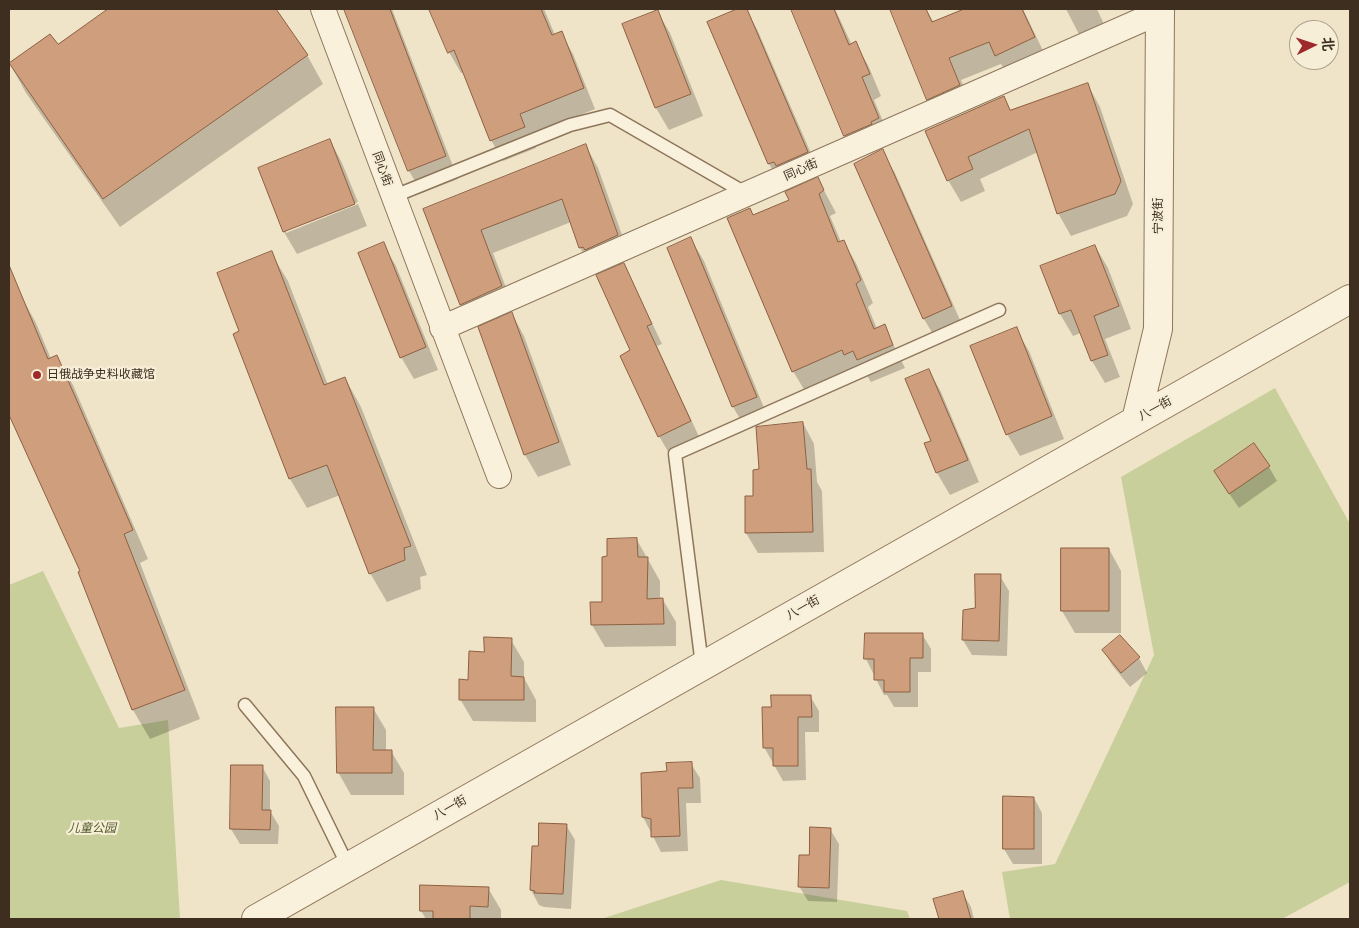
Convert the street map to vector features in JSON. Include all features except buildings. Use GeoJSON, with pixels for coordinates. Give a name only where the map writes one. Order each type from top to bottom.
{"type":"FeatureCollection","features":[{"type":"Feature","properties":{"kind":"street","name":"同心街"},"geometry":{"type":"LineString","coordinates":[[323,9],[392,197],[499,476]]}},
{"type":"Feature","properties":{"kind":"street","name":"同心街"},"geometry":{"type":"LineString","coordinates":[[442,328],[1160,10]]}},
{"type":"Feature","properties":{"kind":"street","name":"宁波街"},"geometry":{"type":"LineString","coordinates":[[1136,420],[1158,330],[1160,10]]}},
{"type":"Feature","properties":{"kind":"street","name":"八一街"},"geometry":{"type":"LineString","coordinates":[[256,919],[1350,299]]}},
{"type":"Feature","properties":{"kind":"lane"},"geometry":{"type":"LineString","coordinates":[[392,197],[570,125],[610,115],[747,194]]}},
{"type":"Feature","properties":{"kind":"lane"},"geometry":{"type":"LineString","coordinates":[[702,665],[675,454],[999,310]]}},
{"type":"Feature","properties":{"kind":"lane"},"geometry":{"type":"LineString","coordinates":[[245,705],[304,776],[348,866]]}},
{"type":"Feature","properties":{"kind":"green space"},"geometry":{"type":"Polygon","coordinates":[[[1275,388],[1350,524],[1350,882],[1282,919],[1010,919],[1002,872],[1055,864],[1154,655],[1121,477],[1275,388]]]}},
{"type":"Feature","properties":{"kind":"green space","name":"儿童公园"},"geometry":{"type":"Polygon","coordinates":[[[43,571],[119,728],[168,720],[180,919],[9,919],[9,585],[43,571]]]}},
{"type":"Feature","properties":{"kind":"green space"},"geometry":{"type":"Polygon","coordinates":[[[721,880],[907,911],[910,919],[601,919],[721,880]]]}},
{"type":"Feature","properties":{"kind":"place","name":"日俄战争史料收藏馆"},"geometry":{"type":"Point","coordinates":[37,375]}}]}
